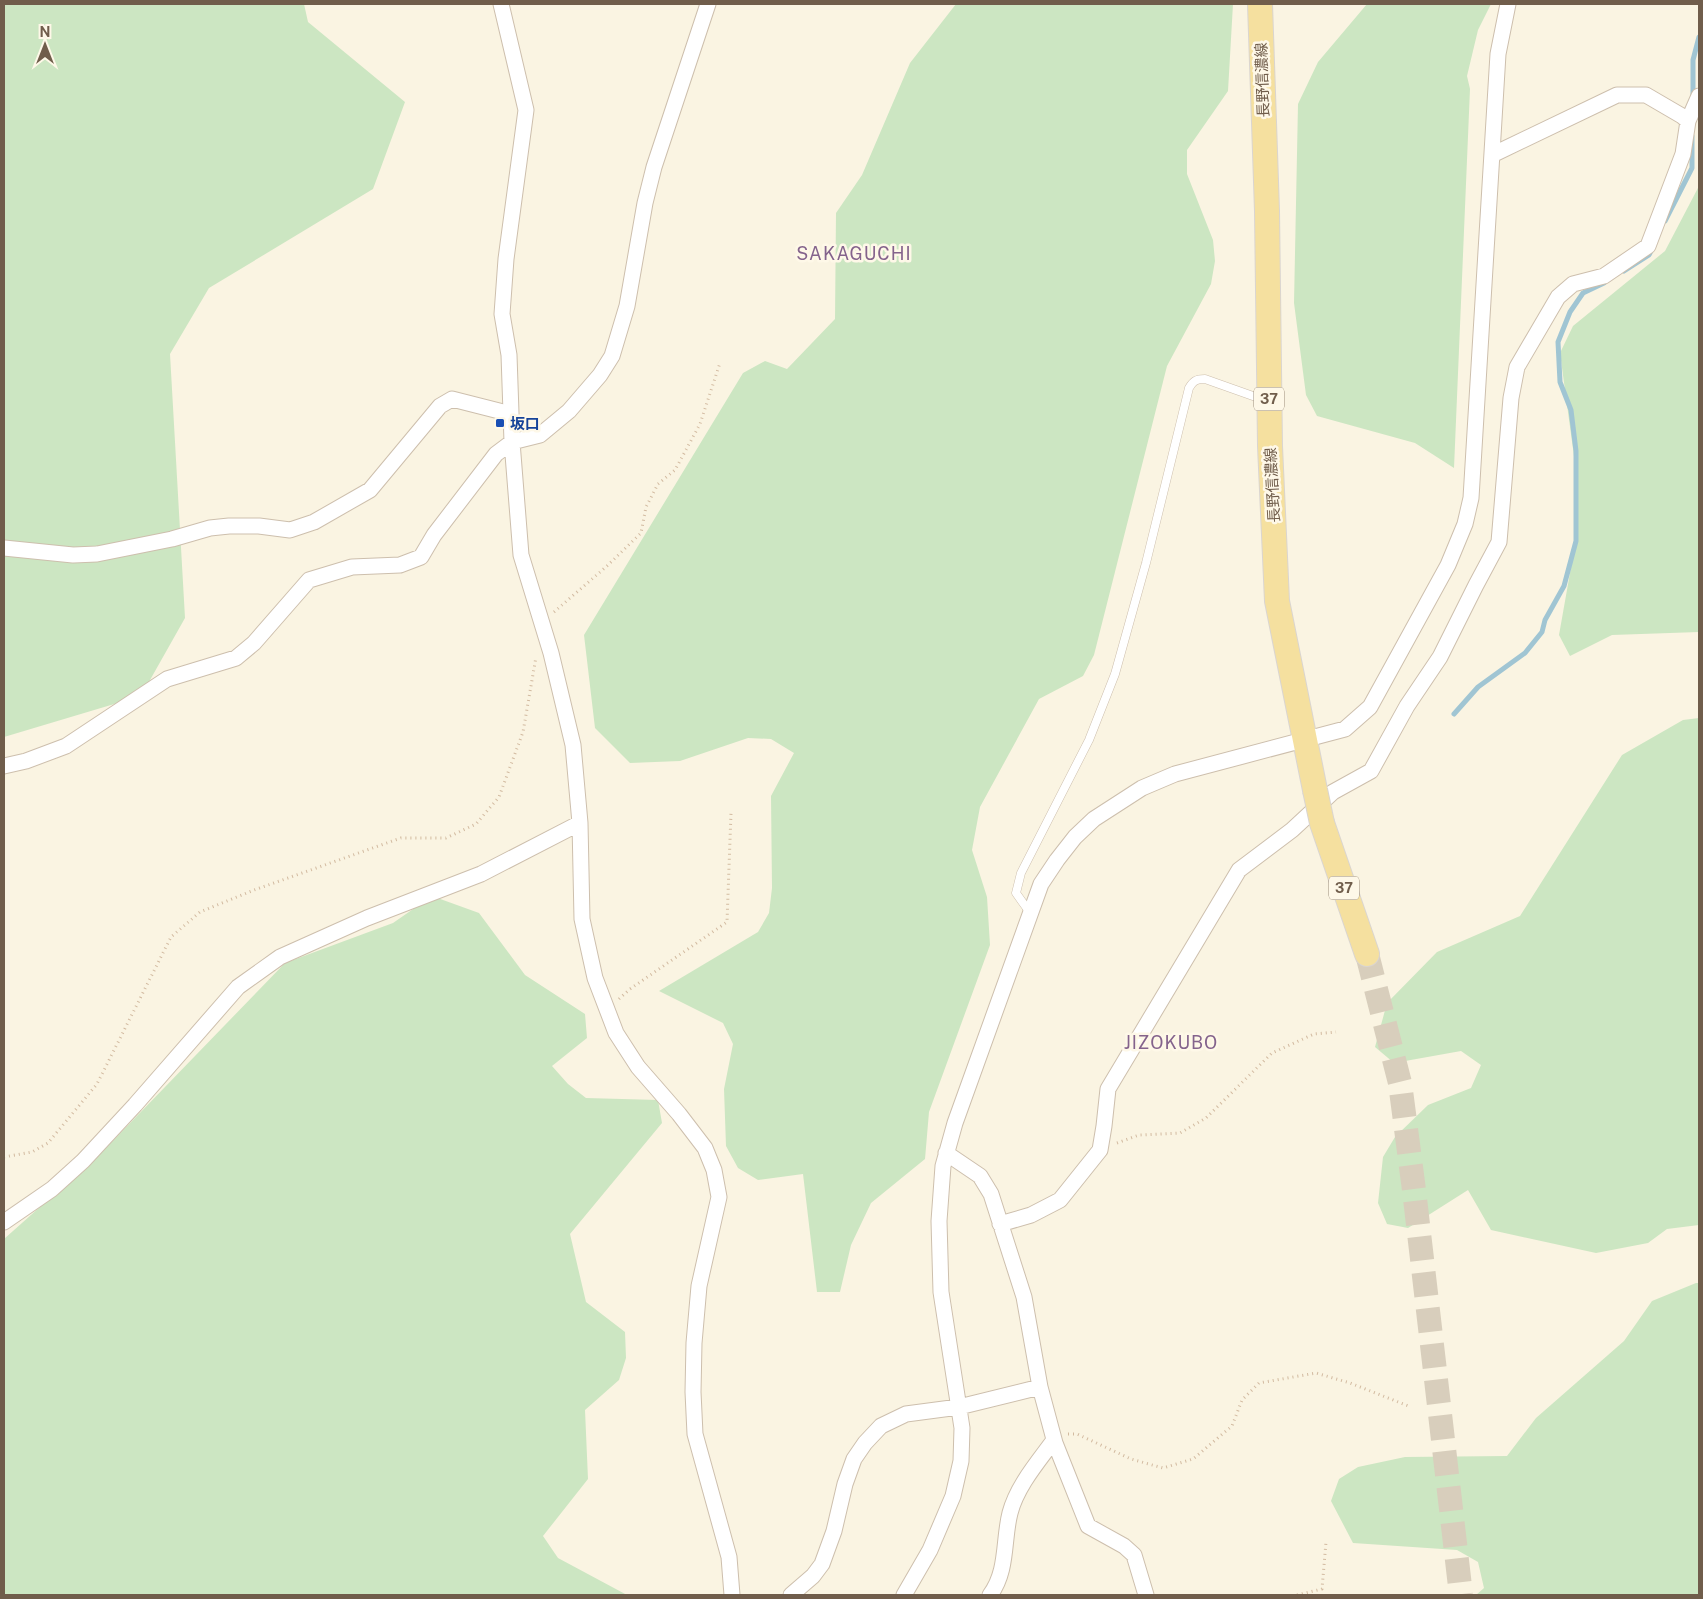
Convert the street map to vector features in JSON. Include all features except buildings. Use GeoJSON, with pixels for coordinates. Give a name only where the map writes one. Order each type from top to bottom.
{"type":"FeatureCollection","features":[{"type":"Feature","properties":{"kind":"main road","name":"長野信濃線"},"geometry":{"type":"LineString","coordinates":[[1260,4],[1267,211],[1270,446],[1277,602],[1322,823],[1367,954]]}},
{"type":"Feature","properties":{"kind":"street"},"geometry":{"type":"LineString","coordinates":[[501,4],[526,110],[506,259],[502,314],[509,355],[512,442],[521,555],[550,653],[573,745],[580,823],[582,919],[596,978],[616,1033],[638,1067],[704,1148],[714,1170],[718,1197],[698,1286],[693,1392],[695,1434],[729,1557],[732,1595]]}},
{"type":"Feature","properties":{"kind":"street"},"geometry":{"type":"LineString","coordinates":[[4,766],[26,761],[66,746],[167,679],[236,658],[254,643],[309,580],[352,567],[400,565],[421,557],[434,535],[496,454],[512,442],[540,435],[569,411],[600,375],[612,356],[627,306],[645,203],[654,167],[708,4]]}},
{"type":"Feature","properties":{"kind":"street"},"geometry":{"type":"LineString","coordinates":[[904,1595],[930,1550],[953,1496],[961,1461],[962,1428],[941,1292],[939,1222],[943,1166],[955,1123],[1041,884],[1057,860],[1094,819],[1142,788],[1175,774],[1345,729],[1370,707],[1448,565],[1465,524],[1471,498],[1498,54],[1508,4]]}},
{"type":"Feature","properties":{"kind":"street"},"geometry":{"type":"LineString","coordinates":[[1492,155],[1617,95],[1646,95],[1688,121]]}},
{"type":"Feature","properties":{"kind":"street"},"geometry":{"type":"LineString","coordinates":[[1000,1224],[1031,1215],[1060,1200],[1100,1150],[1108,1089],[1239,870],[1292,830],[1333,792],[1371,771],[1407,706],[1440,657],[1499,542],[1511,398],[1517,367],[1533,343],[1558,297],[1573,284],[1604,276],[1648,246],[1684,154],[1688,121],[1699,96]]}},
{"type":"Feature","properties":{"kind":"street"},"geometry":{"type":"LineString","coordinates":[[4,548],[73,555],[97,554],[172,539],[210,528],[259,526],[290,530],[314,522],[370,490],[440,406],[452,399],[511,414]]}},
{"type":"Feature","properties":{"kind":"street"},"geometry":{"type":"LineString","coordinates":[[4,1222],[52,1189],[83,1161],[135,1105],[238,987],[280,957],[367,918],[481,874],[580,823]]}},
{"type":"Feature","properties":{"kind":"street"},"geometry":{"type":"LineString","coordinates":[[946,1153],[980,1176],[990,1194],[1024,1297],[1040,1387],[1054,1437],[1088,1526],[1124,1546],[1134,1555],[1146,1595]]}},
{"type":"Feature","properties":{"kind":"street"},"geometry":{"type":"LineString","coordinates":[[791,1595],[813,1576],[822,1564],[834,1531],[845,1484],[854,1459],[865,1443],[881,1426],[906,1414],[959,1408],[1040,1387]]}},
{"type":"Feature","properties":{"kind":"street"},"geometry":{"type":"LineString","coordinates":[[990,1595],[999,1582],[1013,1503],[1054,1437]]}},
{"type":"Feature","properties":{"kind":"lane"},"geometry":{"type":"LineString","coordinates":[[1030,914],[1016,893],[1020,873],[1089,740],[1115,674],[1146,563],[1189,388],[1193,381],[1205,379],[1270,402]]}},
{"type":"Feature","properties":{"kind":"path"},"geometry":{"type":"LineString","coordinates":[[4,1157],[32,1152],[48,1143],[97,1084],[171,937],[200,912],[254,890],[401,838],[446,838],[476,824],[499,798],[523,732],[541,623],[641,534],[646,507],[658,484],[675,470],[700,424],[720,363]]}},
{"type":"Feature","properties":{"kind":"path"},"geometry":{"type":"LineString","coordinates":[[607,1009],[630,989],[727,922],[731,813]]}},
{"type":"Feature","properties":{"kind":"path"},"geometry":{"type":"LineString","coordinates":[[1100,1150],[1139,1135],[1180,1133],[1206,1118],[1272,1053],[1314,1034],[1336,1032]]}},
{"type":"Feature","properties":{"kind":"path"},"geometry":{"type":"LineString","coordinates":[[1054,1437],[1077,1434],[1132,1458],[1163,1468],[1193,1459],[1232,1426],[1242,1400],[1259,1383],[1316,1373],[1350,1383],[1411,1407]]}},
{"type":"Feature","properties":{"kind":"path"},"geometry":{"type":"LineString","coordinates":[[1297,1595],[1322,1590],[1326,1542]]}},
{"type":"Feature","properties":{"kind":"green space"},"geometry":{"type":"Polygon","coordinates":[[[4,4],[304,4],[308,22],[405,102],[373,189],[209,288],[170,354],[185,618],[141,696],[4,737],[4,4]]]}},
{"type":"Feature","properties":{"kind":"green space"},"geometry":{"type":"Polygon","coordinates":[[[956,4],[1233,4],[1228,91],[1187,150],[1187,174],[1213,240],[1215,261],[1211,284],[1167,366],[1094,655],[1083,676],[1039,699],[980,807],[972,850],[987,897],[990,945],[929,1112],[925,1159],[871,1203],[851,1245],[840,1292],[817,1292],[803,1174],[758,1180],[738,1168],[726,1146],[724,1089],[733,1044],[723,1023],[659,991],[758,932],[769,913],[772,888],[771,796],[794,753],[771,739],[748,738],[680,761],[630,763],[595,728],[584,635],[743,373],[765,361],[787,369],[835,319],[836,213],[862,175],[910,63],[956,4]]]}},
{"type":"Feature","properties":{"kind":"green space"},"geometry":{"type":"Polygon","coordinates":[[[1367,4],[1491,4],[1478,30],[1467,76],[1470,89],[1454,468],[1415,443],[1317,416],[1306,395],[1294,303],[1298,104],[1318,62],[1367,4]]]}},
{"type":"Feature","properties":{"kind":"green space"},"geometry":{"type":"Polygon","coordinates":[[[1699,186],[1699,632],[1612,635],[1570,656],[1559,635],[1576,539],[1576,471],[1560,353],[1573,326],[1665,251],[1699,186]]]}},
{"type":"Feature","properties":{"kind":"green space"},"geometry":{"type":"Polygon","coordinates":[[[1699,718],[1699,1225],[1667,1229],[1648,1243],[1596,1253],[1491,1230],[1468,1190],[1408,1228],[1387,1224],[1378,1203],[1383,1157],[1395,1137],[1428,1105],[1471,1088],[1481,1065],[1461,1051],[1394,1063],[1375,1047],[1387,1003],[1437,952],[1520,916],[1622,755],[1683,720],[1699,718]]]}},
{"type":"Feature","properties":{"kind":"green space"},"geometry":{"type":"Polygon","coordinates":[[[432,896],[479,913],[525,975],[585,1014],[587,1038],[552,1066],[568,1084],[586,1098],[658,1100],[662,1123],[570,1234],[586,1302],[625,1332],[626,1358],[619,1380],[585,1410],[588,1479],[543,1536],[558,1558],[627,1595],[4,1595],[4,1239],[104,1150],[285,963],[393,923],[432,896]]]}},
{"type":"Feature","properties":{"kind":"green space"},"geometry":{"type":"Polygon","coordinates":[[[1699,1283],[1699,1595],[1476,1595],[1484,1588],[1478,1562],[1457,1550],[1353,1543],[1331,1501],[1339,1479],[1358,1467],[1405,1457],[1507,1456],[1536,1418],[1624,1341],[1652,1301],[1699,1283]]]}},
{"type":"Feature","properties":{"kind":"waterway"},"geometry":{"type":"LineString","coordinates":[[1693,97],[1693,60],[1699,37]]}},
{"type":"Feature","properties":{"kind":"waterway"},"geometry":{"type":"LineString","coordinates":[[1665,221],[1692,168],[1692,136]]}},
{"type":"Feature","properties":{"kind":"waterway"},"geometry":{"type":"LineString","coordinates":[[1624,271],[1649,255],[1652,249]]}},
{"type":"Feature","properties":{"kind":"waterway"},"geometry":{"type":"LineString","coordinates":[[1454,714],[1478,687],[1525,653],[1542,632],[1545,620],[1564,586],[1576,541],[1576,451],[1571,410],[1560,382],[1558,342],[1570,312],[1583,293],[1604,283]]}},
{"type":"Feature","properties":{"kind":"tunnel"},"geometry":{"type":"LineString","coordinates":[[1367,954],[1400,1083],[1461,1595]]}},
{"type":"Feature","properties":{"kind":"place","name":"坂口"},"geometry":{"type":"Point","coordinates":[500,423]}},
{"type":"Feature","properties":{"kind":"district","name":"SAKAGUCHI"},"geometry":{"type":"Point","coordinates":[854,253]}},
{"type":"Feature","properties":{"kind":"district","name":"JIZOKUBO"},"geometry":{"type":"Point","coordinates":[1171,1042]}}]}
